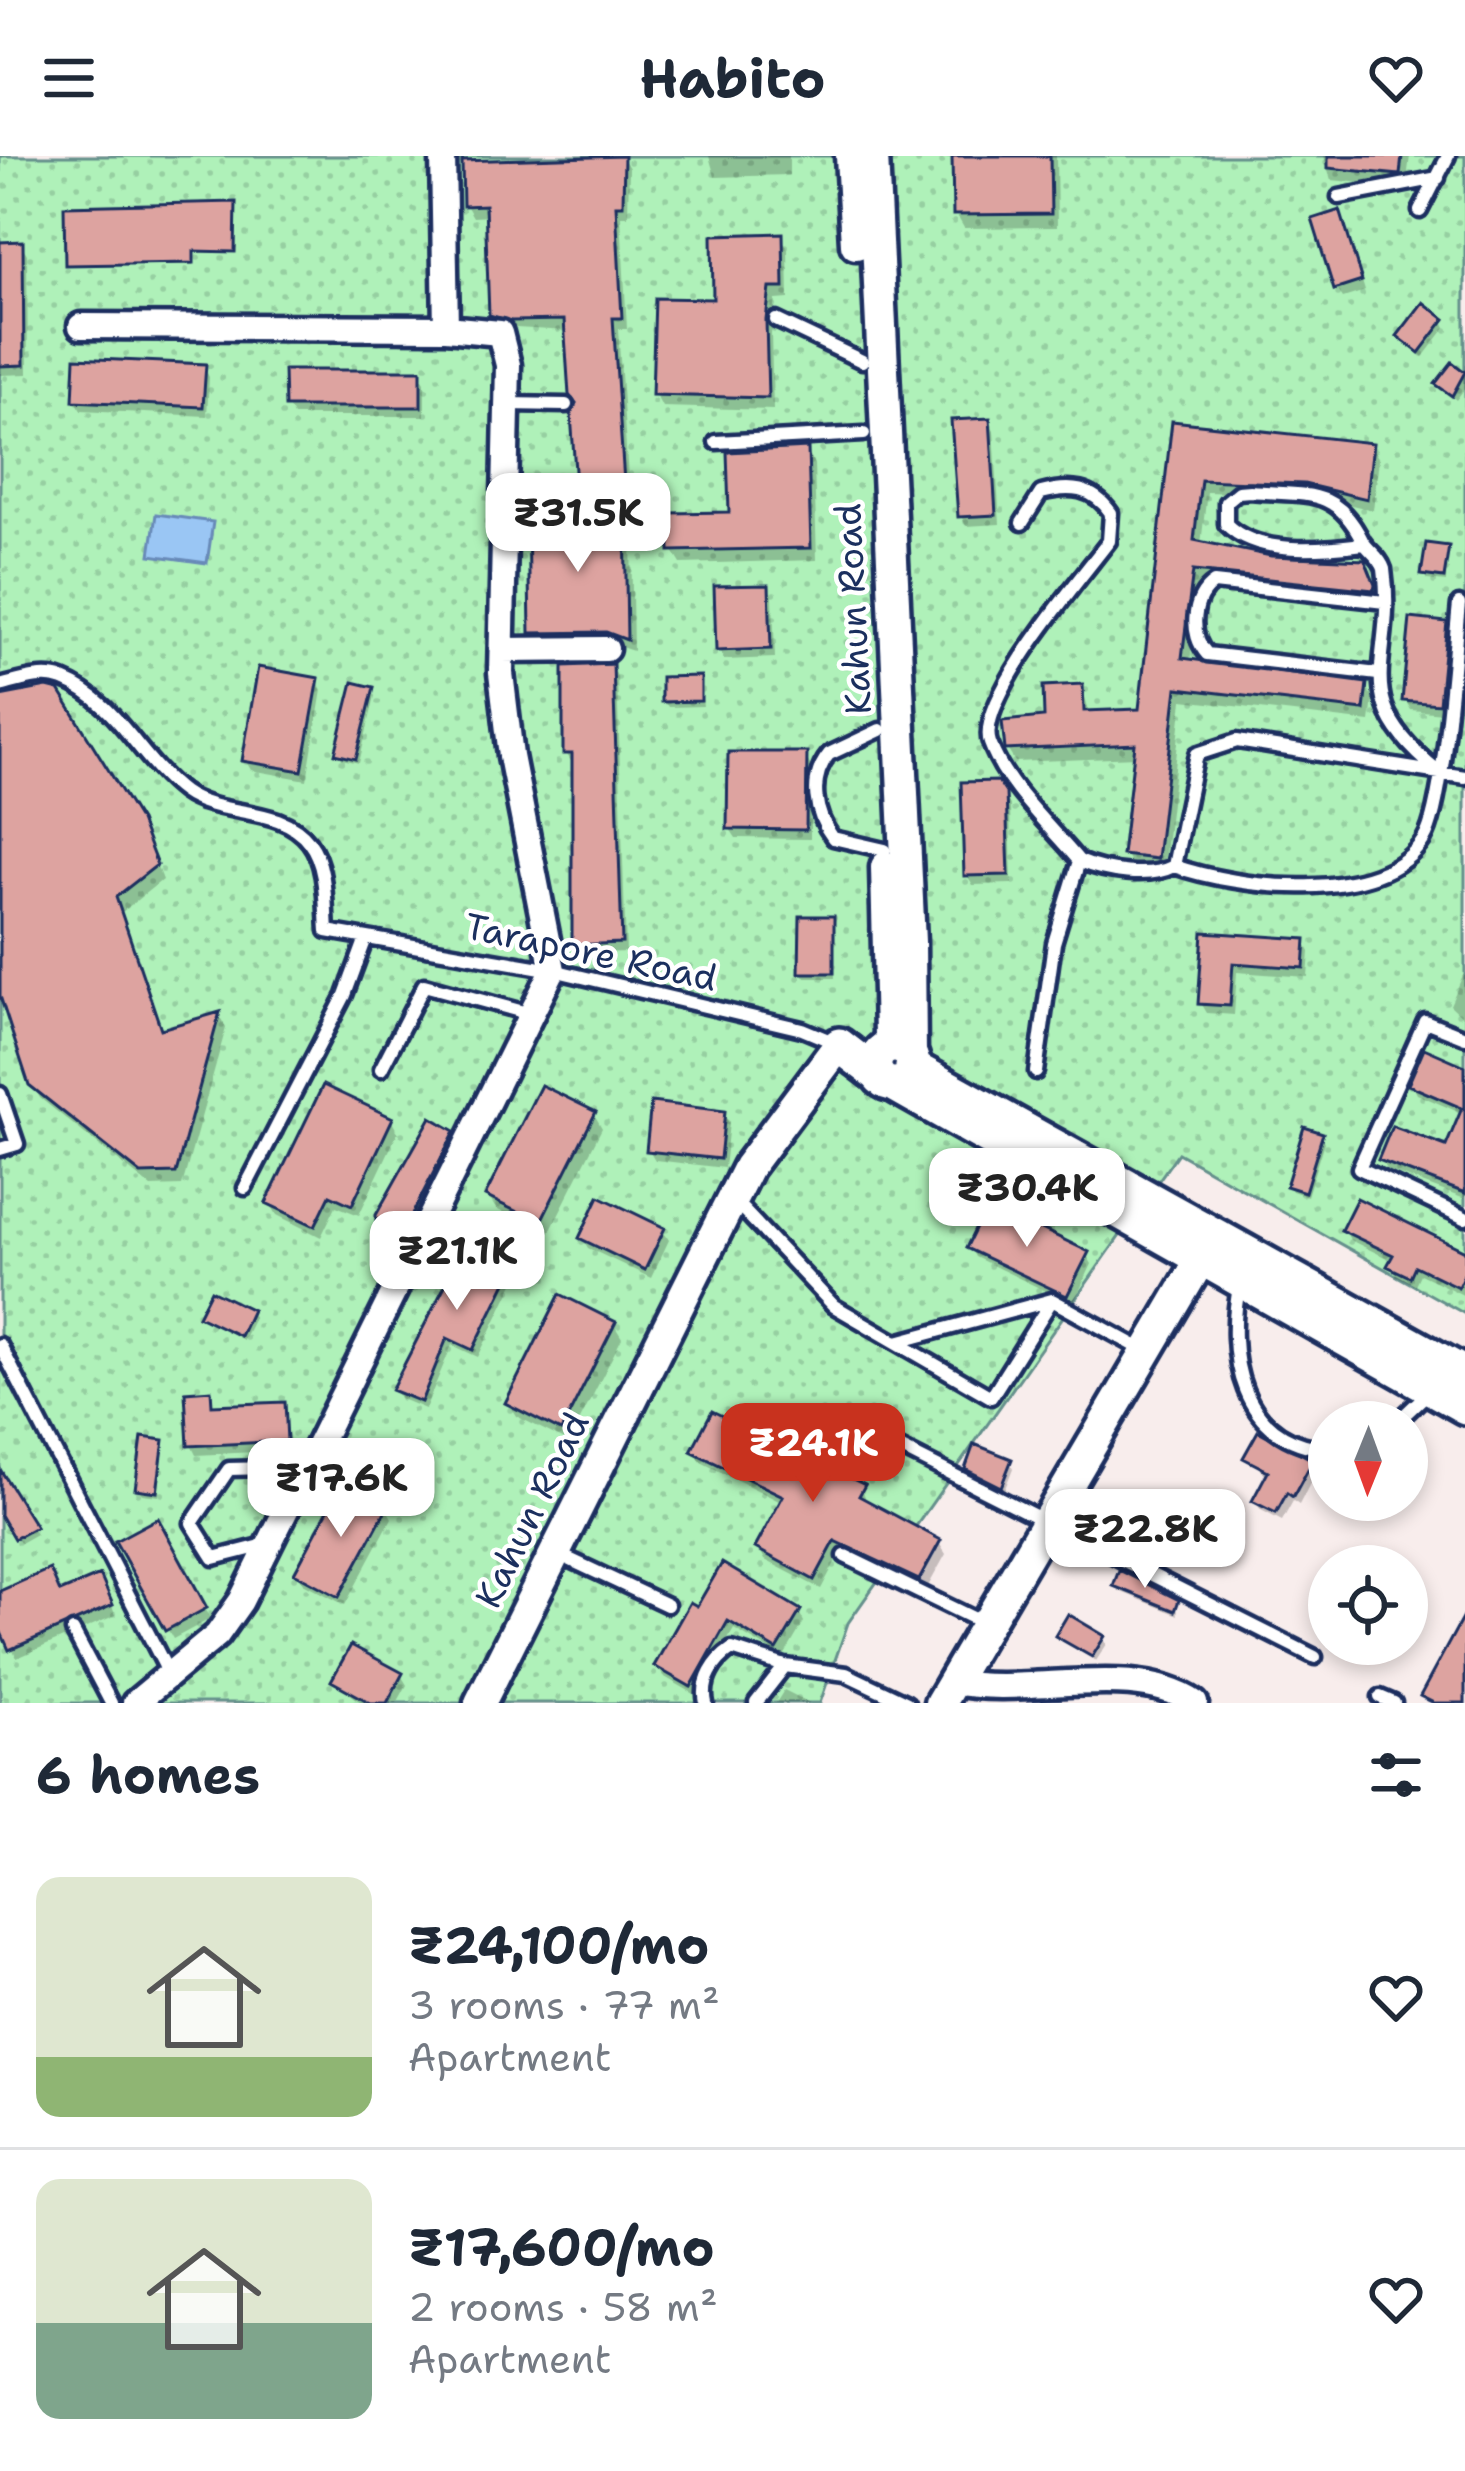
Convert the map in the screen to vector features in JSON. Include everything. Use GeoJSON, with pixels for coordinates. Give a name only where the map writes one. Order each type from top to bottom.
{"type":"FeatureCollection","features":[{"type":"Feature","properties":{"kind":"main road"},"geometry":{"type":"LineString","coordinates":[[839,1045],[894,1063],[1209,1245],[1465,1374]]}},
{"type":"Feature","properties":{"kind":"main road"},"geometry":{"type":"LineString","coordinates":[[1209,1245],[1240,1279],[1465,1407]]}},
{"type":"Feature","properties":{"kind":"street"},"geometry":{"type":"LineString","coordinates":[[443,156],[446,328]]}},
{"type":"Feature","properties":{"kind":"street","name":"Kahun Road"},"geometry":{"type":"LineString","coordinates":[[851,156],[894,1063]]}},
{"type":"Feature","properties":{"kind":"street","name":"Kahun Road"},"geometry":{"type":"LineString","coordinates":[[873,156],[910,942],[894,1063]]}},
{"type":"Feature","properties":{"kind":"street"},"geometry":{"type":"LineString","coordinates":[[81,326],[446,328],[500,333],[506,345],[507,404],[502,650],[511,756],[553,970],[230,1620],[135,1703]]}},
{"type":"Feature","properties":{"kind":"street"},"geometry":{"type":"LineString","coordinates":[[502,650],[606,649]]}},
{"type":"Feature","properties":{"kind":"street","name":"Kahun Road"},"geometry":{"type":"LineString","coordinates":[[480,1703],[732,1198],[775,1124],[839,1045]]}},
{"type":"Feature","properties":{"kind":"street"},"geometry":{"type":"LineString","coordinates":[[946,1693],[1209,1245]]}},
{"type":"Feature","properties":{"kind":"street"},"geometry":{"type":"LineString","coordinates":[[946,1693],[1114,1679],[1149,1682],[1195,1703]]}},
{"type":"Feature","properties":{"kind":"lane"},"geometry":{"type":"LineString","coordinates":[[1420,211],[1448,156]]}},
{"type":"Feature","properties":{"kind":"lane"},"geometry":{"type":"LineString","coordinates":[[1339,196],[1438,178]]}},
{"type":"Feature","properties":{"kind":"lane"},"geometry":{"type":"LineString","coordinates":[[776,320],[862,361]]}},
{"type":"Feature","properties":{"kind":"lane"},"geometry":{"type":"LineString","coordinates":[[507,404],[566,405]]}},
{"type":"Feature","properties":{"kind":"lane"},"geometry":{"type":"LineString","coordinates":[[716,442],[864,434]]}},
{"type":"Feature","properties":{"kind":"lane"},"geometry":{"type":"LineString","coordinates":[[1022,523],[1042,493],[1060,488],[1096,496],[1111,513],[1113,526],[989,716],[988,739],[1002,767],[1079,861],[1096,868],[1161,873],[1174,866],[1226,879],[1339,888],[1356,883],[1423,842],[1439,772],[1459,604]]}},
{"type":"Feature","properties":{"kind":"lane"},"geometry":{"type":"LineString","coordinates":[[1364,544],[1320,548],[1241,538],[1226,524],[1226,502],[1250,490],[1332,502],[1350,513],[1364,544],[1382,561],[1378,674],[1389,719],[1439,772]]}},
{"type":"Feature","properties":{"kind":"lane"},"geometry":{"type":"LineString","coordinates":[[1378,674],[1207,655],[1198,641],[1196,616],[1202,592],[1214,583],[1384,602]]}},
{"type":"Feature","properties":{"kind":"lane","name":"Tarapore Road"},"geometry":{"type":"LineString","coordinates":[[0,686],[48,676],[65,680],[98,701],[181,790],[204,803],[289,825],[316,854],[327,932],[553,970],[802,1029],[839,1045]]}},
{"type":"Feature","properties":{"kind":"lane"},"geometry":{"type":"LineString","coordinates":[[880,730],[829,754],[816,788],[819,815],[833,838],[885,850]]}},
{"type":"Feature","properties":{"kind":"lane"},"geometry":{"type":"LineString","coordinates":[[1174,866],[1191,767],[1210,747],[1237,741],[1465,777]]}},
{"type":"Feature","properties":{"kind":"lane"},"geometry":{"type":"LineString","coordinates":[[1036,1072],[1054,944],[1079,861]]}},
{"type":"Feature","properties":{"kind":"lane"},"geometry":{"type":"LineString","coordinates":[[245,1188],[345,995],[366,938]]}},
{"type":"Feature","properties":{"kind":"lane"},"geometry":{"type":"LineString","coordinates":[[381,1069],[424,985],[531,1014]]}},
{"type":"Feature","properties":{"kind":"lane"},"geometry":{"type":"LineString","coordinates":[[1465,1037],[1425,1021],[1359,1168],[1465,1218]]}},
{"type":"Feature","properties":{"kind":"lane"},"geometry":{"type":"LineString","coordinates":[[0,1094],[17,1144],[0,1149]]}},
{"type":"Feature","properties":{"kind":"lane"},"geometry":{"type":"LineString","coordinates":[[732,1198],[834,1306],[991,1397],[1052,1300]]}},
{"type":"Feature","properties":{"kind":"lane"},"geometry":{"type":"LineString","coordinates":[[1240,1279],[1233,1331],[1243,1391],[1253,1411],[1282,1434],[1308,1442]]}},
{"type":"Feature","properties":{"kind":"lane"},"geometry":{"type":"LineString","coordinates":[[898,1342],[1052,1300],[1147,1352]]}},
{"type":"Feature","properties":{"kind":"lane"},"geometry":{"type":"LineString","coordinates":[[0,1345],[169,1674]]}},
{"type":"Feature","properties":{"kind":"lane"},"geometry":{"type":"LineString","coordinates":[[1419,1401],[1432,1388]]}},
{"type":"Feature","properties":{"kind":"lane"},"geometry":{"type":"LineString","coordinates":[[886,1441],[1308,1654]]}},
{"type":"Feature","properties":{"kind":"lane"},"geometry":{"type":"LineString","coordinates":[[271,1544],[214,1558],[192,1522],[230,1469],[308,1467]]}},
{"type":"Feature","properties":{"kind":"lane"},"geometry":{"type":"LineString","coordinates":[[555,1553],[667,1605]]}},
{"type":"Feature","properties":{"kind":"lane"},"geometry":{"type":"LineString","coordinates":[[845,1556],[986,1624]]}},
{"type":"Feature","properties":{"kind":"lane"},"geometry":{"type":"LineString","coordinates":[[73,1631],[111,1703]]}},
{"type":"Feature","properties":{"kind":"lane"},"geometry":{"type":"LineString","coordinates":[[706,1703],[709,1676],[732,1648],[785,1666],[846,1674],[907,1703]]}},
{"type":"Feature","properties":{"kind":"lane"},"geometry":{"type":"LineString","coordinates":[[756,1703],[785,1666]]}},
{"type":"Feature","properties":{"kind":"green space"},"geometry":{"type":"Polygon","coordinates":[[[0,156],[1465,156],[1465,1314],[1178,1153],[848,1623],[820,1703],[0,1703],[0,156]]]}},
{"type":"Feature","properties":{"kind":"water"},"geometry":{"type":"Polygon","coordinates":[[[156,514],[213,522],[207,563],[150,555],[156,514]]]}},
{"type":"Feature","properties":{"kind":"building"},"geometry":{"type":"Polygon","coordinates":[[[624,156],[623,205],[616,205],[622,318],[613,318],[624,482],[576,485],[571,414],[576,404],[569,395],[564,320],[511,321],[489,315],[485,205],[463,206],[462,161],[624,156]]]}},
{"type":"Feature","properties":{"kind":"building"},"geometry":{"type":"Polygon","coordinates":[[[952,156],[1050,156],[1051,214],[953,215],[952,156]]]}},
{"type":"Feature","properties":{"kind":"building"},"geometry":{"type":"Polygon","coordinates":[[[1328,156],[1402,156],[1400,175],[1328,168],[1328,156]]]}},
{"type":"Feature","properties":{"kind":"building"},"geometry":{"type":"Polygon","coordinates":[[[236,202],[235,252],[194,251],[194,263],[65,265],[64,206],[236,202]]]}},
{"type":"Feature","properties":{"kind":"building"},"geometry":{"type":"Polygon","coordinates":[[[1340,210],[1362,281],[1334,290],[1312,219],[1340,210]]]}},
{"type":"Feature","properties":{"kind":"building"},"geometry":{"type":"Polygon","coordinates":[[[783,233],[784,288],[770,288],[766,320],[768,398],[652,395],[655,298],[713,299],[712,235],[783,233]]]}},
{"type":"Feature","properties":{"kind":"building"},"geometry":{"type":"Polygon","coordinates":[[[23,241],[24,365],[0,366],[0,242],[23,241]]]}},
{"type":"Feature","properties":{"kind":"building"},"geometry":{"type":"Polygon","coordinates":[[[1423,302],[1445,319],[1419,353],[1397,336],[1423,302]]]}},
{"type":"Feature","properties":{"kind":"building"},"geometry":{"type":"Polygon","coordinates":[[[75,358],[206,364],[203,407],[73,401],[75,358]]]}},
{"type":"Feature","properties":{"kind":"building"},"geometry":{"type":"Polygon","coordinates":[[[1452,362],[1465,372],[1452,396],[1435,384],[1452,362]]]}},
{"type":"Feature","properties":{"kind":"building"},"geometry":{"type":"Polygon","coordinates":[[[284,370],[421,370],[421,407],[285,407],[284,370]]]}},
{"type":"Feature","properties":{"kind":"building"},"geometry":{"type":"Polygon","coordinates":[[[990,418],[996,515],[958,517],[951,420],[990,418]]]}},
{"type":"Feature","properties":{"kind":"building"},"geometry":{"type":"Polygon","coordinates":[[[1172,421],[1373,443],[1367,499],[1304,484],[1201,480],[1194,540],[1271,556],[1365,560],[1375,585],[1374,590],[1193,571],[1182,658],[1367,683],[1364,710],[1177,688],[1157,859],[1122,855],[1135,744],[1005,750],[1002,721],[1044,717],[1043,686],[1083,684],[1084,711],[1139,709],[1172,421]]]}},
{"type":"Feature","properties":{"kind":"building"},"geometry":{"type":"Polygon","coordinates":[[[808,448],[811,548],[670,551],[669,513],[729,512],[727,452],[808,448]]]}},
{"type":"Feature","properties":{"kind":"building"},"geometry":{"type":"Polygon","coordinates":[[[625,516],[627,640],[606,632],[530,633],[528,517],[625,516]]]}},
{"type":"Feature","properties":{"kind":"building"},"geometry":{"type":"Polygon","coordinates":[[[1426,543],[1449,546],[1444,578],[1421,575],[1426,543]]]}},
{"type":"Feature","properties":{"kind":"building"},"geometry":{"type":"Polygon","coordinates":[[[769,585],[771,649],[716,651],[714,586],[769,585]]]}},
{"type":"Feature","properties":{"kind":"building"},"geometry":{"type":"Polygon","coordinates":[[[1410,618],[1447,622],[1439,704],[1402,701],[1410,618]]]}},
{"type":"Feature","properties":{"kind":"building"},"geometry":{"type":"Polygon","coordinates":[[[613,664],[622,943],[572,945],[572,754],[563,754],[563,666],[613,664]]]}},
{"type":"Feature","properties":{"kind":"building"},"geometry":{"type":"Polygon","coordinates":[[[258,667],[319,678],[302,771],[242,761],[258,667]]]}},
{"type":"Feature","properties":{"kind":"building"},"geometry":{"type":"Polygon","coordinates":[[[701,676],[701,701],[661,702],[661,677],[701,676]]]}},
{"type":"Feature","properties":{"kind":"building"},"geometry":{"type":"Polygon","coordinates":[[[353,682],[374,687],[356,759],[335,754],[353,682]]]}},
{"type":"Feature","properties":{"kind":"building"},"geometry":{"type":"Polygon","coordinates":[[[47,687],[59,690],[140,821],[157,865],[116,897],[161,1029],[220,1012],[176,1173],[141,1174],[29,1085],[0,996],[0,696],[47,687]]]}},
{"type":"Feature","properties":{"kind":"building"},"geometry":{"type":"Polygon","coordinates":[[[728,752],[807,752],[806,830],[727,829],[728,752]]]}},
{"type":"Feature","properties":{"kind":"building"},"geometry":{"type":"Polygon","coordinates":[[[998,781],[1006,793],[1009,875],[964,876],[961,782],[998,781]]]}},
{"type":"Feature","properties":{"kind":"building"},"geometry":{"type":"Polygon","coordinates":[[[800,916],[834,916],[834,973],[799,973],[800,916]]]}},
{"type":"Feature","properties":{"kind":"building"},"geometry":{"type":"Polygon","coordinates":[[[1203,932],[1306,939],[1304,968],[1233,963],[1230,1006],[1198,1004],[1203,932]]]}},
{"type":"Feature","properties":{"kind":"building"},"geometry":{"type":"Polygon","coordinates":[[[1424,1048],[1465,1066],[1465,1193],[1378,1160],[1392,1126],[1446,1146],[1462,1108],[1408,1085],[1424,1048]]]}},
{"type":"Feature","properties":{"kind":"building"},"geometry":{"type":"Polygon","coordinates":[[[323,1085],[393,1118],[352,1205],[330,1195],[315,1226],[266,1203],[323,1085]]]}},
{"type":"Feature","properties":{"kind":"building"},"geometry":{"type":"Polygon","coordinates":[[[541,1085],[596,1112],[540,1223],[485,1196],[541,1085]]]}},
{"type":"Feature","properties":{"kind":"building"},"geometry":{"type":"Polygon","coordinates":[[[651,1102],[725,1111],[720,1159],[646,1151],[651,1102]]]}},
{"type":"Feature","properties":{"kind":"building"},"geometry":{"type":"Polygon","coordinates":[[[431,1117],[455,1131],[401,1236],[376,1223],[376,1215],[431,1117]]]}},
{"type":"Feature","properties":{"kind":"building"},"geometry":{"type":"Polygon","coordinates":[[[1304,1127],[1323,1133],[1305,1192],[1286,1186],[1304,1127]]]}},
{"type":"Feature","properties":{"kind":"building"},"geometry":{"type":"Polygon","coordinates":[[[599,1196],[665,1228],[645,1270],[579,1238],[599,1196]]]}},
{"type":"Feature","properties":{"kind":"building"},"geometry":{"type":"Polygon","coordinates":[[[1357,1198],[1465,1251],[1465,1272],[1458,1287],[1415,1266],[1410,1277],[1387,1266],[1393,1255],[1341,1230],[1357,1198]]]}},
{"type":"Feature","properties":{"kind":"building"},"geometry":{"type":"Polygon","coordinates":[[[988,1203],[1089,1252],[1067,1296],[966,1248],[988,1203]]]}},
{"type":"Feature","properties":{"kind":"building"},"geometry":{"type":"Polygon","coordinates":[[[470,1237],[517,1260],[473,1350],[447,1338],[421,1402],[391,1390],[470,1237]]]}},
{"type":"Feature","properties":{"kind":"building"},"geometry":{"type":"Polygon","coordinates":[[[211,1290],[252,1310],[240,1336],[198,1316],[211,1290]]]}},
{"type":"Feature","properties":{"kind":"building"},"geometry":{"type":"Polygon","coordinates":[[[560,1294],[616,1322],[561,1431],[505,1403],[560,1294]]]}},
{"type":"Feature","properties":{"kind":"building"},"geometry":{"type":"Polygon","coordinates":[[[211,1390],[212,1405],[285,1402],[287,1441],[188,1446],[185,1392],[211,1390]]]}},
{"type":"Feature","properties":{"kind":"building"},"geometry":{"type":"Polygon","coordinates":[[[712,1411],[865,1485],[859,1496],[941,1540],[919,1580],[835,1541],[814,1580],[755,1548],[783,1496],[691,1451],[712,1411]]]}},
{"type":"Feature","properties":{"kind":"building"},"geometry":{"type":"Polygon","coordinates":[[[1258,1431],[1308,1457],[1308,1469],[1293,1497],[1287,1493],[1276,1513],[1252,1501],[1268,1471],[1243,1458],[1258,1431]]]}},
{"type":"Feature","properties":{"kind":"building"},"geometry":{"type":"Polygon","coordinates":[[[142,1437],[164,1440],[157,1492],[135,1489],[142,1437]]]}},
{"type":"Feature","properties":{"kind":"building"},"geometry":{"type":"Polygon","coordinates":[[[974,1444],[1012,1459],[1001,1487],[965,1469],[974,1444]]]}},
{"type":"Feature","properties":{"kind":"building"},"geometry":{"type":"Polygon","coordinates":[[[0,1469],[36,1527],[14,1539],[0,1515],[0,1469]]]}},
{"type":"Feature","properties":{"kind":"building"},"geometry":{"type":"Polygon","coordinates":[[[343,1482],[388,1506],[339,1597],[294,1573],[343,1482]]]}},
{"type":"Feature","properties":{"kind":"building"},"geometry":{"type":"Polygon","coordinates":[[[158,1518],[207,1608],[165,1631],[115,1541],[158,1518]]]}},
{"type":"Feature","properties":{"kind":"building"},"geometry":{"type":"Polygon","coordinates":[[[722,1563],[801,1610],[777,1650],[728,1621],[691,1687],[654,1666],[690,1602],[697,1606],[722,1563]]]}},
{"type":"Feature","properties":{"kind":"building"},"geometry":{"type":"Polygon","coordinates":[[[50,1569],[60,1592],[100,1575],[113,1605],[9,1650],[0,1630],[0,1591],[50,1569]]]}},
{"type":"Feature","properties":{"kind":"building"},"geometry":{"type":"Polygon","coordinates":[[[1119,1570],[1179,1600],[1175,1611],[1113,1586],[1119,1570]]]}},
{"type":"Feature","properties":{"kind":"building"},"geometry":{"type":"Polygon","coordinates":[[[1465,1613],[1465,1703],[1434,1703],[1420,1696],[1465,1613]]]}},
{"type":"Feature","properties":{"kind":"building"},"geometry":{"type":"Polygon","coordinates":[[[1068,1614],[1105,1636],[1092,1657],[1055,1636],[1068,1614]]]}},
{"type":"Feature","properties":{"kind":"building"},"geometry":{"type":"Polygon","coordinates":[[[351,1645],[403,1673],[387,1703],[371,1703],[331,1681],[351,1645]]]}}]}
